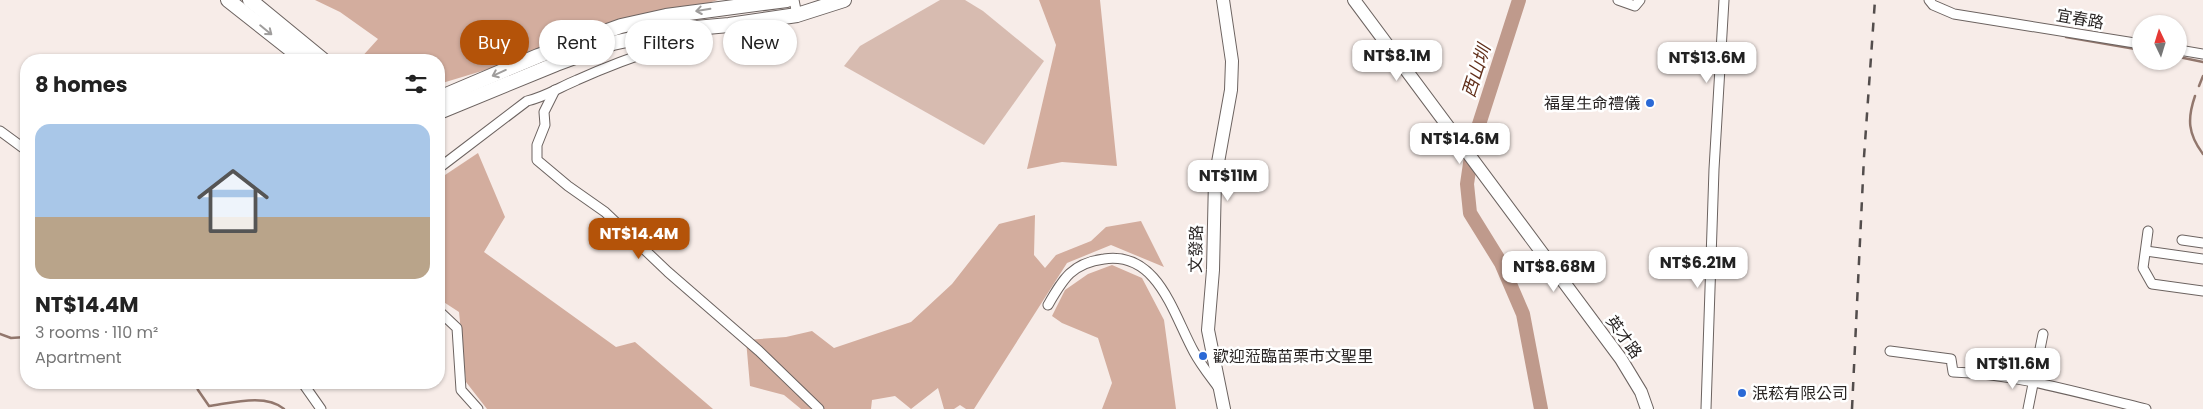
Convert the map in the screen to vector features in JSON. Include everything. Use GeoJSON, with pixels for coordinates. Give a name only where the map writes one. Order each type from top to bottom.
{"type":"FeatureCollection","features":[{"type":"Feature","properties":{"kind":"main road"},"geometry":{"type":"LineString","coordinates":[[228,0],[296,54]]}},
{"type":"Feature","properties":{"kind":"main road"},"geometry":{"type":"LineString","coordinates":[[250,0],[316,54]]}},
{"type":"Feature","properties":{"kind":"main road"},"geometry":{"type":"LineString","coordinates":[[682,20],[786,0]]}},
{"type":"Feature","properties":{"kind":"main road"},"geometry":{"type":"LineString","coordinates":[[713,24],[729,25],[798,15],[844,0]]}},
{"type":"Feature","properties":{"kind":"main road"},"geometry":{"type":"LineString","coordinates":[[445,95],[538,56],[625,26]]}},
{"type":"Feature","properties":{"kind":"main road"},"geometry":{"type":"LineString","coordinates":[[445,110],[625,39]]}},
{"type":"Feature","properties":{"kind":"street"},"geometry":{"type":"LineString","coordinates":[[794,0],[798,15]]}},
{"type":"Feature","properties":{"kind":"street","name":"文發路"},"geometry":{"type":"LineString","coordinates":[[1223,0],[1232,61],[1231,90],[1215,179],[1208,330],[1224,409]]}},
{"type":"Feature","properties":{"kind":"street","name":"英才路"},"geometry":{"type":"LineString","coordinates":[[1354,0],[1632,375],[1647,409]]}},
{"type":"Feature","properties":{"kind":"street"},"geometry":{"type":"LineString","coordinates":[[1618,0],[1635,6],[1640,0]]}},
{"type":"Feature","properties":{"kind":"street"},"geometry":{"type":"LineString","coordinates":[[1706,409],[1714,169],[1724,0]]}},
{"type":"Feature","properties":{"kind":"street","name":"宜春路"},"geometry":{"type":"LineString","coordinates":[[1929,0],[1934,6],[1954,14],[2132,43]]}},
{"type":"Feature","properties":{"kind":"street"},"geometry":{"type":"LineString","coordinates":[[2188,52],[2203,54]]}},
{"type":"Feature","properties":{"kind":"street"},"geometry":{"type":"LineString","coordinates":[[445,163],[528,101],[542,98],[555,90],[625,59]]}},
{"type":"Feature","properties":{"kind":"street"},"geometry":{"type":"LineString","coordinates":[[555,90],[544,112],[545,125],[537,145],[537,160],[568,186],[605,212],[668,272],[759,351],[819,409]]}},
{"type":"Feature","properties":{"kind":"street"},"geometry":{"type":"LineString","coordinates":[[0,131],[20,146]]}},
{"type":"Feature","properties":{"kind":"street"},"geometry":{"type":"LineString","coordinates":[[2148,231],[2142,268],[2152,284],[2203,291]]}},
{"type":"Feature","properties":{"kind":"street"},"geometry":{"type":"LineString","coordinates":[[2182,240],[2203,243]]}},
{"type":"Feature","properties":{"kind":"street"},"geometry":{"type":"LineString","coordinates":[[2146,251],[2203,259]]}},
{"type":"Feature","properties":{"kind":"street"},"geometry":{"type":"LineString","coordinates":[[1048,305],[1063,280],[1075,268],[1091,260],[1117,257],[1139,264],[1156,279],[1195,354],[1221,392]]}},
{"type":"Feature","properties":{"kind":"street"},"geometry":{"type":"LineString","coordinates":[[445,317],[457,328],[461,390],[478,409]]}},
{"type":"Feature","properties":{"kind":"street"},"geometry":{"type":"LineString","coordinates":[[2028,409],[2043,334]]}},
{"type":"Feature","properties":{"kind":"street"},"geometry":{"type":"LineString","coordinates":[[1890,351],[1951,358],[1953,372],[1985,373],[2034,382],[2146,409]]}},
{"type":"Feature","properties":{"kind":"street"},"geometry":{"type":"LineString","coordinates":[[307,389],[321,409]]}},
{"type":"Feature","properties":{"kind":"shaded area"},"geometry":{"type":"Polygon","coordinates":[[[315,0],[718,0],[652,20],[625,20],[625,28],[615,31],[615,20],[539,20],[539,54],[529,57],[529,20],[460,20],[460,65],[502,65],[445,82],[445,54],[364,54],[378,39],[340,12],[315,0]]]}},
{"type":"Feature","properties":{"kind":"shaded area"},"geometry":{"type":"Polygon","coordinates":[[[940,0],[965,0],[983,11],[1044,61],[984,145],[844,66],[860,46],[940,0]]]}},
{"type":"Feature","properties":{"kind":"shaded area"},"geometry":{"type":"Polygon","coordinates":[[[1039,0],[1100,0],[1117,166],[1062,162],[1027,169],[1056,45],[1039,0]]]}},
{"type":"Feature","properties":{"kind":"shaded area"},"geometry":{"type":"Polygon","coordinates":[[[478,153],[505,217],[484,252],[616,347],[635,342],[713,409],[487,409],[466,382],[459,312],[445,303],[445,175],[478,153]]]}},
{"type":"Feature","properties":{"kind":"shaded area"},"geometry":{"type":"Polygon","coordinates":[[[1035,215],[1034,255],[1045,268],[1056,255],[1091,241],[1106,227],[1141,221],[1164,267],[1111,245],[1067,263],[974,409],[966,409],[960,405],[954,409],[944,409],[938,388],[911,409],[895,396],[872,400],[871,409],[801,409],[784,395],[750,386],[746,340],[786,337],[812,331],[834,348],[911,322],[952,284],[999,224],[1035,215]]]}},
{"type":"Feature","properties":{"kind":"shaded area"},"geometry":{"type":"Polygon","coordinates":[[[1112,265],[1142,278],[1164,320],[1176,409],[1102,409],[1112,383],[1098,338],[1062,323],[1052,316],[1065,290],[1088,274],[1112,265]]]}},
{"type":"Feature","properties":{"kind":"waterway","name":"西山圳"},"geometry":{"type":"LineString","coordinates":[[1519,0],[1473,143],[1467,184],[1470,213],[1501,263],[1523,314],[1541,409]]}},
{"type":"Feature","properties":{"kind":"waterway"},"geometry":{"type":"LineString","coordinates":[[2066,37],[2132,48]]}},
{"type":"Feature","properties":{"kind":"waterway"},"geometry":{"type":"LineString","coordinates":[[2188,59],[2203,62]]}},
{"type":"Feature","properties":{"kind":"waterway"},"geometry":{"type":"LineString","coordinates":[[2199,86],[2203,76]]}},
{"type":"Feature","properties":{"kind":"waterway"},"geometry":{"type":"LineString","coordinates":[[2195,96],[2190,126],[2194,140],[2203,154]]}},
{"type":"Feature","properties":{"kind":"waterway"},"geometry":{"type":"LineString","coordinates":[[0,334],[11,338],[20,337]]}},
{"type":"Feature","properties":{"kind":"waterway"},"geometry":{"type":"LineString","coordinates":[[198,389],[209,406],[258,400],[277,404],[284,409]]}},
{"type":"Feature","properties":{"kind":"railway"},"geometry":{"type":"LineString","coordinates":[[1852,409],[1864,157],[1875,0]]}},
{"type":"Feature","properties":{"kind":"place","name":"福星生命禮儀"},"geometry":{"type":"Point","coordinates":[1650,103]}},
{"type":"Feature","properties":{"kind":"place","name":"歡迎蒞臨苗栗市文聖里"},"geometry":{"type":"Point","coordinates":[1203,356]}},
{"type":"Feature","properties":{"kind":"place","name":"泯菘有限公司"},"geometry":{"type":"Point","coordinates":[1742,393]}}]}
